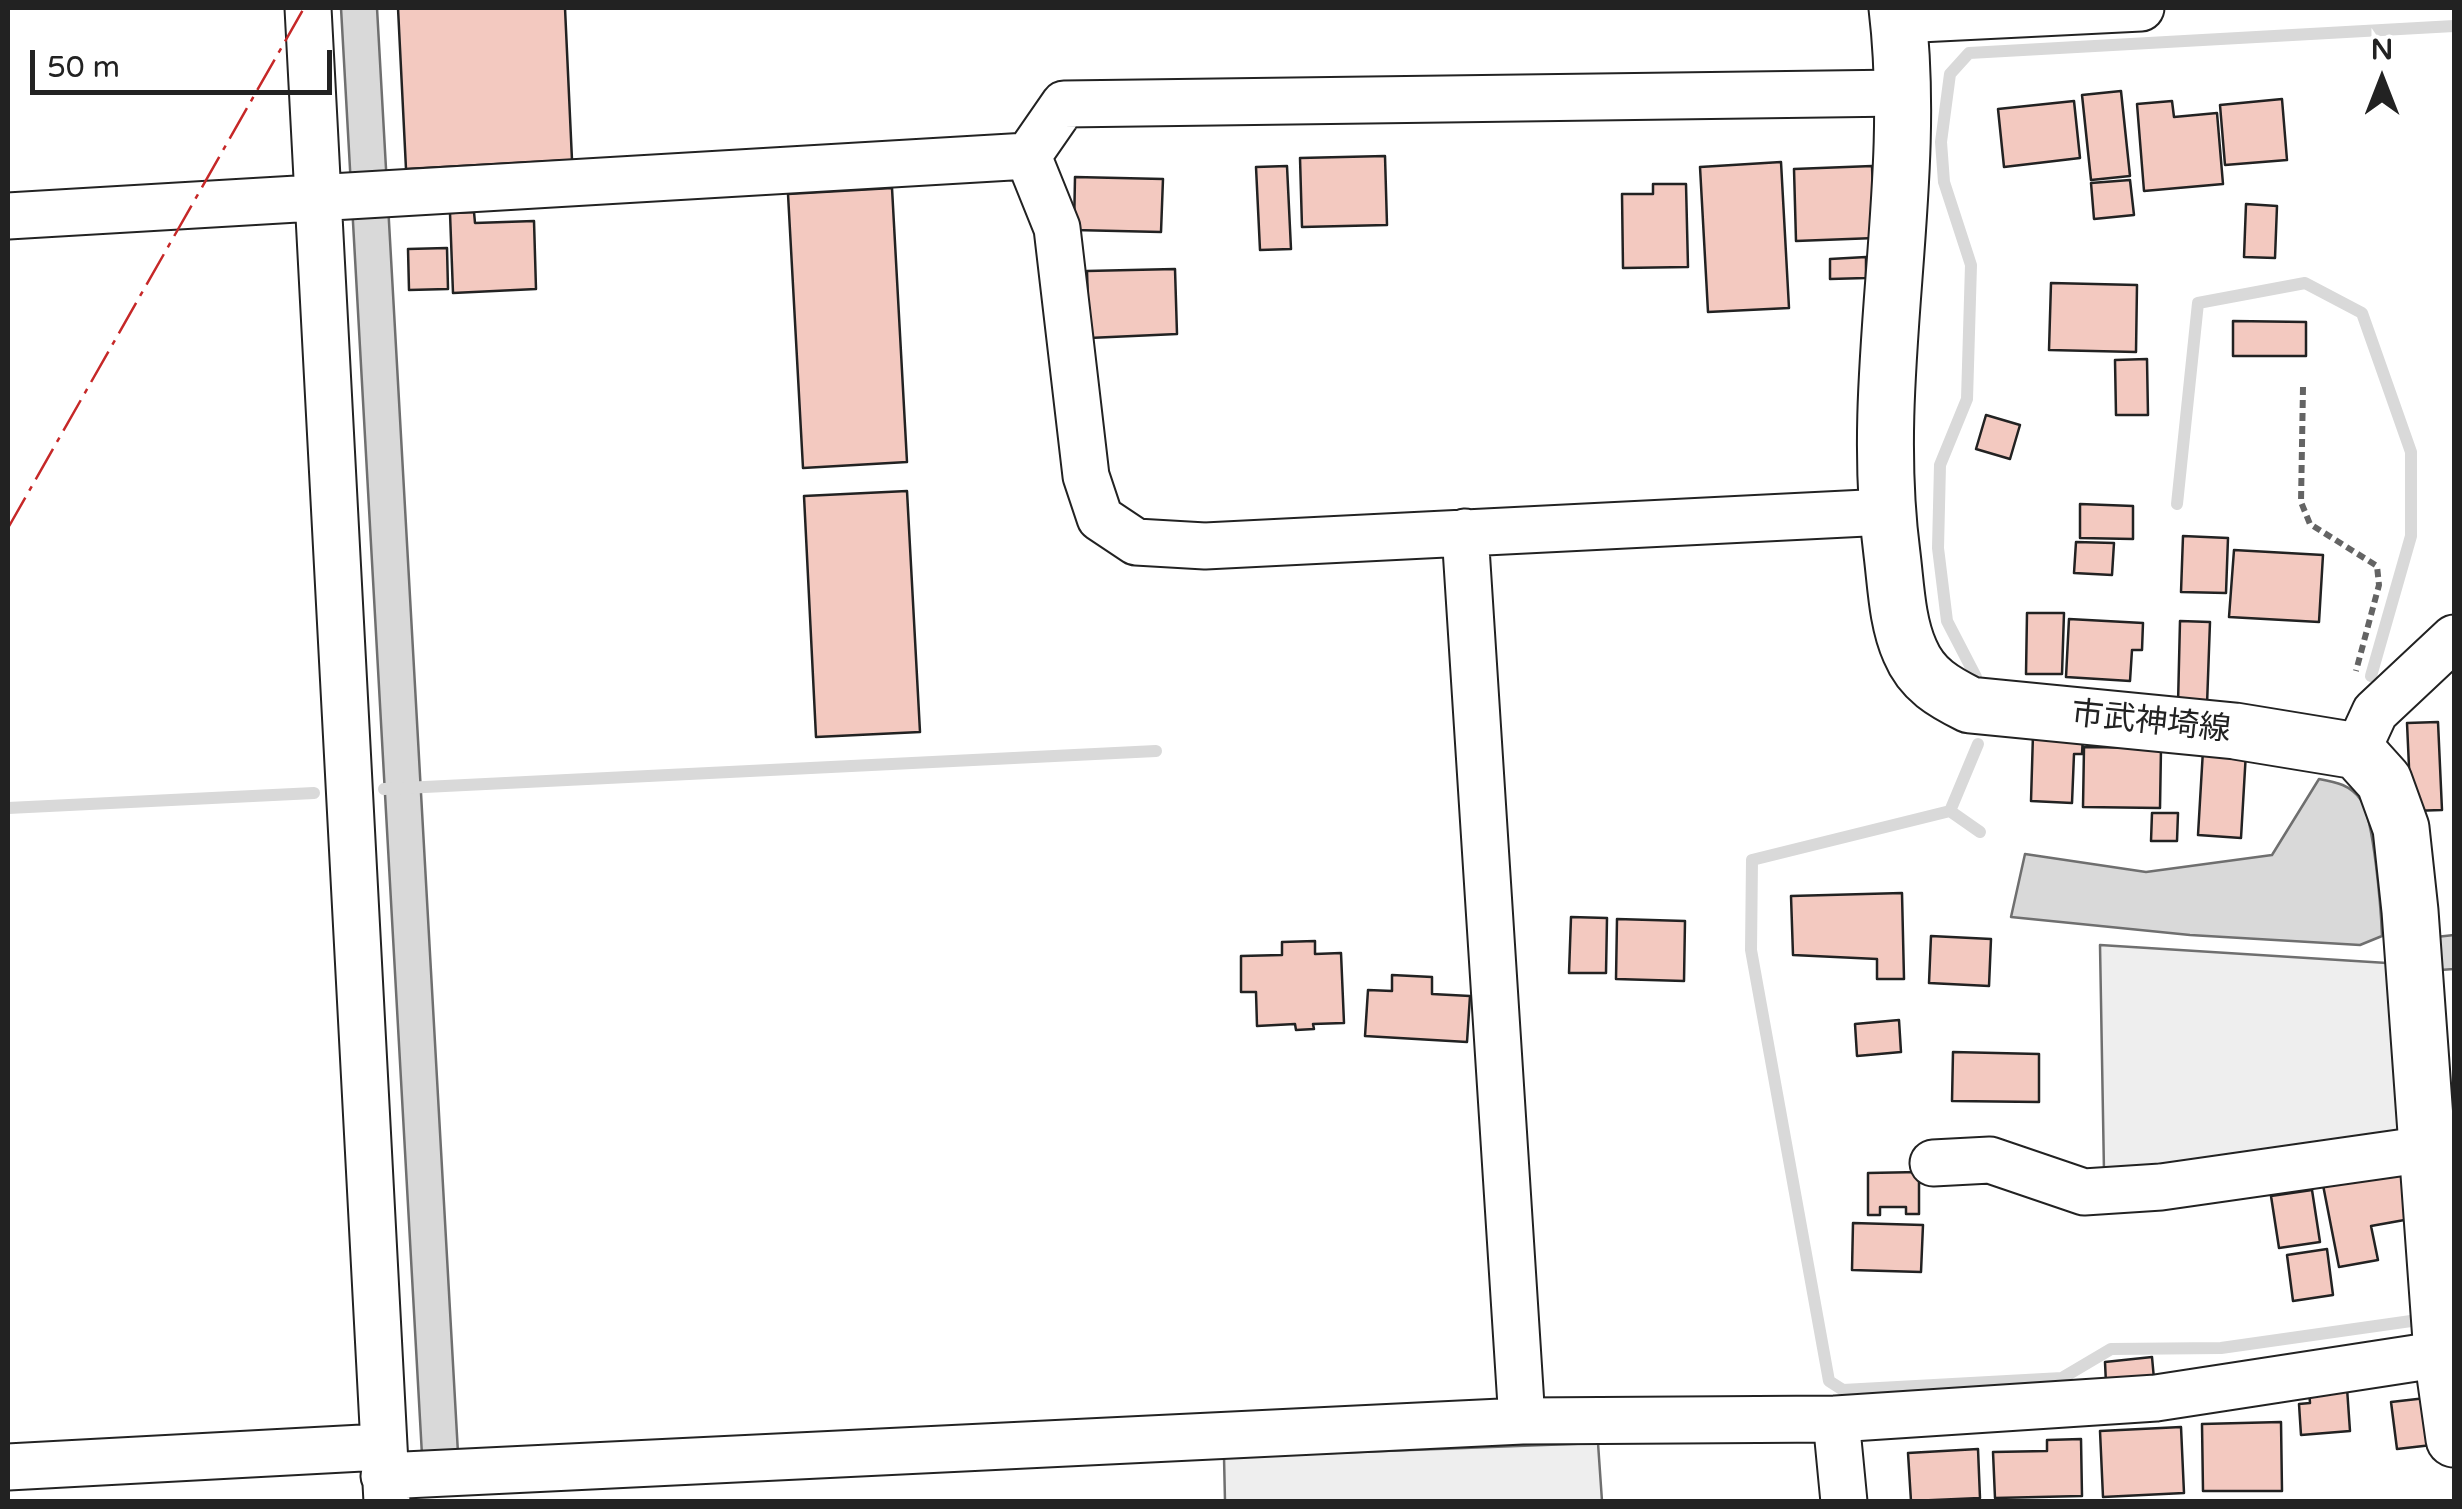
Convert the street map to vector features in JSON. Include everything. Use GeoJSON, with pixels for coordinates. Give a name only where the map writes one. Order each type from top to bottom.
{"type":"FeatureCollection","features":[{"type":"Feature","properties":{"kind":"main road","name":"市武神埼線"},"geometry":{"type":"LineString","coordinates":[[1898,14],[1901,94],[1885,398],[1886,512],[1900,615],[1910,653],[1934,687],[1970,705],[2236,730],[2366,731]]}},
{"type":"Feature","properties":{"kind":"main road"},"geometry":{"type":"LineString","coordinates":[[2366,731],[2401,828],[2442,1354],[2454,1440]]}},
{"type":"Feature","properties":{"kind":"street"},"geometry":{"type":"LineString","coordinates":[[308,8],[325,195],[390,1475]]}},
{"type":"Feature","properties":{"kind":"street"},"geometry":{"type":"LineString","coordinates":[[1898,14],[2141,8]]}},
{"type":"Feature","properties":{"kind":"street"},"geometry":{"type":"LineString","coordinates":[[1028,156],[1064,104],[1901,94]]}},
{"type":"Feature","properties":{"kind":"street"},"geometry":{"type":"LineString","coordinates":[[8,216],[1028,156]]}},
{"type":"Feature","properties":{"kind":"street"},"geometry":{"type":"LineString","coordinates":[[1028,156],[1057,228],[1086,476],[1100,518],[1136,542],[1205,546],[1886,512]]}},
{"type":"Feature","properties":{"kind":"street"},"geometry":{"type":"LineString","coordinates":[[1465,532],[1522,1421]]}},
{"type":"Feature","properties":{"kind":"street"},"geometry":{"type":"LineString","coordinates":[[2366,731],[2454,638]]}},
{"type":"Feature","properties":{"kind":"street"},"geometry":{"type":"LineString","coordinates":[[1933,1163],[1990,1160],[2084,1192],[2161,1187],[2427,1150]]}},
{"type":"Feature","properties":{"kind":"street"},"geometry":{"type":"LineString","coordinates":[[8,1467],[390,1475],[471,1473],[1522,1421],[1836,1419],[2156,1398],[2442,1354]]}},
{"type":"Feature","properties":{"kind":"street"},"geometry":{"type":"LineString","coordinates":[[1836,1419],[1844,1502]]}},
{"type":"Feature","properties":{"kind":"path"},"geometry":{"type":"LineString","coordinates":[[2303,387],[2301,502],[2310,524],[2377,566],[2379,585],[2354,677],[2366,731]]}},
{"type":"Feature","properties":{"kind":"shaded area"},"geometry":{"type":"Polygon","coordinates":[[[341,8],[377,8],[458,1453],[422,1455],[341,8]]]}},
{"type":"Feature","properties":{"kind":"shaded area"},"geometry":{"type":"Polygon","coordinates":[[[2319,779],[2348,788],[2366,810],[2382,936],[2360,945],[2190,935],[2011,917],[2025,854],[2146,872],[2272,855],[2319,779]]]}},
{"type":"Feature","properties":{"kind":"shaded area"},"geometry":{"type":"Polygon","coordinates":[[[2454,935],[2454,969],[2440,970],[2436,937],[2454,935]]]}},
{"type":"Feature","properties":{"kind":"shaded area"},"geometry":{"type":"Polygon","coordinates":[[[2100,945],[2387,963],[2400,1140],[2104,1172],[2100,945]]]}},
{"type":"Feature","properties":{"kind":"shaded area"},"geometry":{"type":"Polygon","coordinates":[[[1598,1443],[1602,1501],[1225,1501],[1224,1457],[1598,1443]]]}},
{"type":"Feature","properties":{"kind":"building"},"geometry":{"type":"Polygon","coordinates":[[[398,8],[565,8],[572,160],[406,169],[398,8]]]}},
{"type":"Feature","properties":{"kind":"building"},"geometry":{"type":"Polygon","coordinates":[[[2121,91],[2130,176],[2091,180],[2082,95],[2121,91]]]}},
{"type":"Feature","properties":{"kind":"building"},"geometry":{"type":"Polygon","coordinates":[[[2282,99],[2287,160],[2225,165],[2220,105],[2282,99]]]}},
{"type":"Feature","properties":{"kind":"building"},"geometry":{"type":"Polygon","coordinates":[[[2074,101],[2080,158],[2004,167],[1998,109],[2074,101]]]}},
{"type":"Feature","properties":{"kind":"building"},"geometry":{"type":"Polygon","coordinates":[[[2172,101],[2174,117],[2217,113],[2223,184],[2144,191],[2137,104],[2172,101]]]}},
{"type":"Feature","properties":{"kind":"building"},"geometry":{"type":"Polygon","coordinates":[[[1385,156],[1387,225],[1302,227],[1300,158],[1385,156]]]}},
{"type":"Feature","properties":{"kind":"building"},"geometry":{"type":"Polygon","coordinates":[[[1781,162],[1789,308],[1708,312],[1700,167],[1781,162]]]}},
{"type":"Feature","properties":{"kind":"building"},"geometry":{"type":"Polygon","coordinates":[[[1287,166],[1291,249],[1260,250],[1256,167],[1287,166]]]}},
{"type":"Feature","properties":{"kind":"building"},"geometry":{"type":"Polygon","coordinates":[[[1872,166],[1875,238],[1796,241],[1794,169],[1872,166]]]}},
{"type":"Feature","properties":{"kind":"building"},"geometry":{"type":"Polygon","coordinates":[[[1075,177],[1163,179],[1161,232],[1074,230],[1075,177]]]}},
{"type":"Feature","properties":{"kind":"building"},"geometry":{"type":"Polygon","coordinates":[[[2130,180],[2134,215],[2094,219],[2091,183],[2130,180]]]}},
{"type":"Feature","properties":{"kind":"building"},"geometry":{"type":"Polygon","coordinates":[[[1653,184],[1686,184],[1688,267],[1623,268],[1622,194],[1653,194],[1653,184]]]}},
{"type":"Feature","properties":{"kind":"building"},"geometry":{"type":"Polygon","coordinates":[[[892,188],[907,462],[803,468],[788,194],[892,188]]]}},
{"type":"Feature","properties":{"kind":"building"},"geometry":{"type":"Polygon","coordinates":[[[2246,204],[2277,206],[2275,258],[2244,257],[2246,204]]]}},
{"type":"Feature","properties":{"kind":"building"},"geometry":{"type":"Polygon","coordinates":[[[474,212],[475,223],[534,221],[536,289],[453,293],[450,213],[474,212]]]}},
{"type":"Feature","properties":{"kind":"building"},"geometry":{"type":"Polygon","coordinates":[[[447,248],[448,289],[409,290],[408,249],[447,248]]]}},
{"type":"Feature","properties":{"kind":"building"},"geometry":{"type":"Polygon","coordinates":[[[1866,257],[1866,278],[1830,279],[1830,259],[1866,257]]]}},
{"type":"Feature","properties":{"kind":"building"},"geometry":{"type":"Polygon","coordinates":[[[1175,269],[1177,334],[1089,338],[1087,271],[1175,269]]]}},
{"type":"Feature","properties":{"kind":"building"},"geometry":{"type":"Polygon","coordinates":[[[2051,283],[2137,285],[2136,352],[2049,350],[2051,283]]]}},
{"type":"Feature","properties":{"kind":"building"},"geometry":{"type":"Polygon","coordinates":[[[2233,321],[2306,322],[2306,356],[2233,356],[2233,321]]]}},
{"type":"Feature","properties":{"kind":"building"},"geometry":{"type":"Polygon","coordinates":[[[2147,359],[2148,415],[2116,415],[2115,360],[2147,359]]]}},
{"type":"Feature","properties":{"kind":"building"},"geometry":{"type":"Polygon","coordinates":[[[1986,415],[2020,425],[2010,459],[1976,449],[1986,415]]]}},
{"type":"Feature","properties":{"kind":"building"},"geometry":{"type":"Polygon","coordinates":[[[907,491],[920,732],[816,737],[804,496],[907,491]]]}},
{"type":"Feature","properties":{"kind":"building"},"geometry":{"type":"Polygon","coordinates":[[[2080,504],[2133,506],[2133,539],[2080,538],[2080,504]]]}},
{"type":"Feature","properties":{"kind":"building"},"geometry":{"type":"Polygon","coordinates":[[[2183,536],[2228,538],[2226,593],[2181,592],[2183,536]]]}},
{"type":"Feature","properties":{"kind":"building"},"geometry":{"type":"Polygon","coordinates":[[[2076,542],[2114,543],[2112,575],[2074,573],[2076,542]]]}},
{"type":"Feature","properties":{"kind":"building"},"geometry":{"type":"Polygon","coordinates":[[[2234,550],[2323,555],[2319,622],[2229,617],[2234,550]]]}},
{"type":"Feature","properties":{"kind":"building"},"geometry":{"type":"Polygon","coordinates":[[[2027,613],[2064,613],[2062,674],[2026,674],[2027,613]]]}},
{"type":"Feature","properties":{"kind":"building"},"geometry":{"type":"Polygon","coordinates":[[[2069,619],[2143,623],[2142,650],[2132,650],[2130,681],[2066,677],[2069,619]]]}},
{"type":"Feature","properties":{"kind":"building"},"geometry":{"type":"Polygon","coordinates":[[[2180,621],[2210,622],[2207,705],[2178,704],[2180,621]]]}},
{"type":"Feature","properties":{"kind":"building"},"geometry":{"type":"Polygon","coordinates":[[[2438,722],[2442,810],[2411,811],[2407,723],[2438,722]]]}},
{"type":"Feature","properties":{"kind":"building"},"geometry":{"type":"Polygon","coordinates":[[[2033,734],[2083,735],[2082,754],[2074,754],[2072,803],[2031,801],[2033,734]]]}},
{"type":"Feature","properties":{"kind":"building"},"geometry":{"type":"Polygon","coordinates":[[[2084,747],[2161,748],[2160,808],[2083,807],[2084,747]]]}},
{"type":"Feature","properties":{"kind":"building"},"geometry":{"type":"Polygon","coordinates":[[[2203,750],[2246,752],[2241,838],[2198,835],[2203,750]]]}},
{"type":"Feature","properties":{"kind":"building"},"geometry":{"type":"Polygon","coordinates":[[[2152,813],[2178,813],[2177,841],[2151,841],[2152,813]]]}},
{"type":"Feature","properties":{"kind":"building"},"geometry":{"type":"Polygon","coordinates":[[[1902,893],[1904,979],[1877,979],[1877,959],[1793,955],[1791,896],[1902,893]]]}},
{"type":"Feature","properties":{"kind":"building"},"geometry":{"type":"Polygon","coordinates":[[[1571,917],[1607,918],[1606,973],[1569,973],[1571,917]]]}},
{"type":"Feature","properties":{"kind":"building"},"geometry":{"type":"Polygon","coordinates":[[[1617,919],[1685,921],[1684,981],[1616,979],[1617,919]]]}},
{"type":"Feature","properties":{"kind":"building"},"geometry":{"type":"Polygon","coordinates":[[[1931,936],[1991,939],[1989,986],[1929,983],[1931,936]]]}},
{"type":"Feature","properties":{"kind":"building"},"geometry":{"type":"Polygon","coordinates":[[[1315,941],[1315,954],[1341,953],[1344,1023],[1313,1024],[1314,1029],[1296,1030],[1295,1024],[1257,1026],[1256,992],[1241,992],[1241,956],[1282,955],[1282,942],[1315,941]]]}},
{"type":"Feature","properties":{"kind":"building"},"geometry":{"type":"Polygon","coordinates":[[[1392,975],[1432,977],[1432,994],[1470,996],[1467,1042],[1365,1036],[1368,990],[1392,991],[1392,975]]]}},
{"type":"Feature","properties":{"kind":"building"},"geometry":{"type":"Polygon","coordinates":[[[1899,1020],[1901,1052],[1857,1056],[1855,1024],[1899,1020]]]}},
{"type":"Feature","properties":{"kind":"building"},"geometry":{"type":"Polygon","coordinates":[[[1953,1052],[2039,1054],[2039,1102],[1952,1101],[1953,1052]]]}},
{"type":"Feature","properties":{"kind":"building"},"geometry":{"type":"Polygon","coordinates":[[[2400,1170],[2410,1219],[2371,1226],[2378,1260],[2339,1267],[2323,1185],[2400,1170]]]}},
{"type":"Feature","properties":{"kind":"building"},"geometry":{"type":"Polygon","coordinates":[[[1919,1172],[1919,1214],[1906,1214],[1906,1207],[1880,1207],[1880,1215],[1868,1215],[1868,1173],[1919,1172]]]}},
{"type":"Feature","properties":{"kind":"building"},"geometry":{"type":"Polygon","coordinates":[[[2312,1190],[2320,1242],[2279,1248],[2271,1196],[2312,1190]]]}},
{"type":"Feature","properties":{"kind":"building"},"geometry":{"type":"Polygon","coordinates":[[[1853,1223],[1923,1225],[1921,1272],[1852,1270],[1853,1223]]]}},
{"type":"Feature","properties":{"kind":"building"},"geometry":{"type":"Polygon","coordinates":[[[2327,1249],[2333,1295],[2293,1301],[2287,1255],[2327,1249]]]}},
{"type":"Feature","properties":{"kind":"building"},"geometry":{"type":"Polygon","coordinates":[[[2152,1357],[2154,1379],[2106,1384],[2105,1362],[2152,1357]]]}},
{"type":"Feature","properties":{"kind":"building"},"geometry":{"type":"Polygon","coordinates":[[[2347,1388],[2350,1431],[2301,1435],[2299,1404],[2310,1403],[2309,1390],[2347,1388]]]}},
{"type":"Feature","properties":{"kind":"building"},"geometry":{"type":"Polygon","coordinates":[[[2426,1398],[2432,1445],[2397,1449],[2391,1402],[2426,1398]]]}},
{"type":"Feature","properties":{"kind":"building"},"geometry":{"type":"Polygon","coordinates":[[[2281,1422],[2282,1491],[2203,1491],[2202,1424],[2281,1422]]]}},
{"type":"Feature","properties":{"kind":"building"},"geometry":{"type":"Polygon","coordinates":[[[2181,1427],[2184,1493],[2103,1497],[2100,1431],[2181,1427]]]}},
{"type":"Feature","properties":{"kind":"building"},"geometry":{"type":"Polygon","coordinates":[[[2081,1439],[2082,1496],[1995,1498],[1993,1452],[2047,1451],[2047,1440],[2081,1439]]]}},
{"type":"Feature","properties":{"kind":"building"},"geometry":{"type":"Polygon","coordinates":[[[1978,1449],[1980,1498],[1911,1501],[1908,1453],[1978,1449]]]}},
{"type":"Feature","properties":{"kind":"waterway"},"geometry":{"type":"LineString","coordinates":[[1976,677],[1947,621],[1938,548],[1940,465],[1967,399],[1971,265],[1944,182],[1941,142],[1950,74],[1969,53],[2454,26]]}},
{"type":"Feature","properties":{"kind":"waterway"},"geometry":{"type":"LineString","coordinates":[[2177,504],[2198,303],[2305,283],[2362,313],[2411,452],[2411,536],[2371,676]]}},
{"type":"Feature","properties":{"kind":"waterway"},"geometry":{"type":"LineString","coordinates":[[1978,744],[1950,811],[1752,860],[1751,950],[1829,1381],[1843,1390],[2062,1378],[2111,1349],[2221,1348],[2411,1321]]}},
{"type":"Feature","properties":{"kind":"waterway"},"geometry":{"type":"LineString","coordinates":[[384,789],[1156,751]]}},
{"type":"Feature","properties":{"kind":"waterway"},"geometry":{"type":"LineString","coordinates":[[8,808],[314,793]]}},
{"type":"Feature","properties":{"kind":"waterway"},"geometry":{"type":"LineString","coordinates":[[1950,811],[1980,832]]}},
{"type":"Feature","properties":{"kind":"power"},"geometry":{"type":"LineString","coordinates":[[8,528],[304,8]]}}]}
